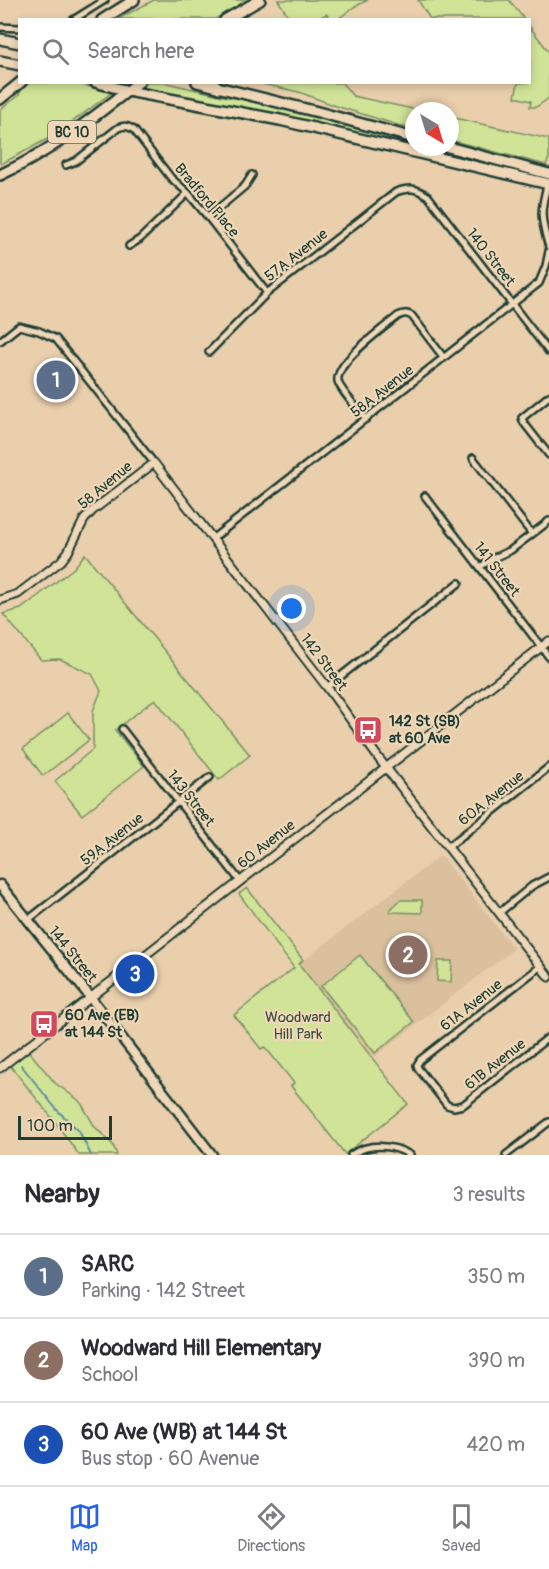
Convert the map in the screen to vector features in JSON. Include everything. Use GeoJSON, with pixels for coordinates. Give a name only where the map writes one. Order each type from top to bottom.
{"type":"FeatureCollection","features":[{"type":"Feature","properties":{"kind":"main road"},"geometry":{"type":"LineString","coordinates":[[105,18],[134,0]]}},
{"type":"Feature","properties":{"kind":"main road"},"geometry":{"type":"LineString","coordinates":[[228,18],[260,0]]}},
{"type":"Feature","properties":{"kind":"main road"},"geometry":{"type":"LineString","coordinates":[[0,39],[18,43]]}},
{"type":"Feature","properties":{"kind":"main road"},"geometry":{"type":"LineString","coordinates":[[0,60],[18,64]]}},
{"type":"Feature","properties":{"kind":"main road"},"geometry":{"type":"LineString","coordinates":[[0,99],[19,84]]}},
{"type":"Feature","properties":{"kind":"main road"},"geometry":{"type":"LineString","coordinates":[[102,84],[549,179]]}},
{"type":"Feature","properties":{"kind":"main road","name":"BC 10"},"geometry":{"type":"LineString","coordinates":[[0,175],[34,158],[137,84]]}},
{"type":"Feature","properties":{"kind":"main road"},"geometry":{"type":"LineString","coordinates":[[215,85],[405,136]]}},
{"type":"Feature","properties":{"kind":"main road"},"geometry":{"type":"LineString","coordinates":[[459,150],[549,179]]}},
{"type":"Feature","properties":{"kind":"main road","name":"144 Street"},"geometry":{"type":"LineString","coordinates":[[0,885],[212,1155]]}},
{"type":"Feature","properties":{"kind":"street"},"geometry":{"type":"LineString","coordinates":[[76,18],[105,0]]}},
{"type":"Feature","properties":{"kind":"street"},"geometry":{"type":"LineString","coordinates":[[0,27],[18,28]]}},
{"type":"Feature","properties":{"kind":"street","name":"Bradford Place"},"geometry":{"type":"LineString","coordinates":[[66,165],[76,161],[118,128],[127,126],[134,130],[171,178],[188,193],[208,217],[267,293]]}},
{"type":"Feature","properties":{"kind":"street"},"geometry":{"type":"LineString","coordinates":[[208,217],[245,186],[252,175]]}},
{"type":"Feature","properties":{"kind":"street","name":"58A Avenue"},"geometry":{"type":"LineString","coordinates":[[212,539],[539,283],[546,266],[549,249],[541,216],[549,179]]}},
{"type":"Feature","properties":{"kind":"street","name":"57A Avenue"},"geometry":{"type":"LineString","coordinates":[[209,352],[267,293],[396,192],[406,189]]}},
{"type":"Feature","properties":{"kind":"street","name":"140 Street"},"geometry":{"type":"LineString","coordinates":[[406,189],[417,190],[428,196],[549,352]]}},
{"type":"Feature","properties":{"kind":"street"},"geometry":{"type":"LineString","coordinates":[[129,246],[140,239],[188,193]]}},
{"type":"Feature","properties":{"kind":"street"},"geometry":{"type":"LineString","coordinates":[[366,419],[339,384],[338,375],[360,346],[398,316],[408,314],[412,316],[444,358]]}},
{"type":"Feature","properties":{"kind":"street","name":"142 Street"},"geometry":{"type":"LineString","coordinates":[[0,341],[19,326],[51,335],[60,342],[549,977]]}},
{"type":"Feature","properties":{"kind":"street"},"geometry":{"type":"LineString","coordinates":[[549,396],[522,418],[549,455]]}},
{"type":"Feature","properties":{"kind":"street"},"geometry":{"type":"LineString","coordinates":[[473,458],[532,534]]}},
{"type":"Feature","properties":{"kind":"street","name":"58 Avenue"},"geometry":{"type":"LineString","coordinates":[[0,600],[18,594],[61,561],[84,520],[92,511],[154,463]]}},
{"type":"Feature","properties":{"kind":"street","name":"141 Street"},"geometry":{"type":"LineString","coordinates":[[425,496],[549,657]]}},
{"type":"Feature","properties":{"kind":"street"},"geometry":{"type":"LineString","coordinates":[[480,567],[511,550],[549,521]]}},
{"type":"Feature","properties":{"kind":"street"},"geometry":{"type":"LineString","coordinates":[[327,687],[459,583]]}},
{"type":"Feature","properties":{"kind":"street","name":"60 Avenue"},"geometry":{"type":"LineString","coordinates":[[0,1068],[549,641]]}},
{"type":"Feature","properties":{"kind":"street","name":"143 Street"},"geometry":{"type":"LineString","coordinates":[[122,729],[240,881]]}},
{"type":"Feature","properties":{"kind":"street","name":"60A Avenue"},"geometry":{"type":"LineString","coordinates":[[448,847],[549,767]]}},
{"type":"Feature","properties":{"kind":"street","name":"59A Avenue"},"geometry":{"type":"LineString","coordinates":[[28,920],[210,777]]}},
{"type":"Feature","properties":{"kind":"street"},"geometry":{"type":"LineString","coordinates":[[499,913],[532,886],[549,877]]}},
{"type":"Feature","properties":{"kind":"street","name":"61A Avenue"},"geometry":{"type":"LineString","coordinates":[[454,1107],[447,1105],[419,1071],[417,1065],[420,1060],[541,966]]}},
{"type":"Feature","properties":{"kind":"street","name":"61B Avenue"},"geometry":{"type":"LineString","coordinates":[[454,1107],[462,1105],[549,1037]]}},
{"type":"Feature","properties":{"kind":"street"},"geometry":{"type":"LineString","coordinates":[[506,1155],[549,1122]]}},
{"type":"Feature","properties":{"kind":"street"},"geometry":{"type":"LineString","coordinates":[[351,1155],[363,1148],[375,1146],[397,1149],[410,1155]]}},
{"type":"Feature","properties":{"kind":"shaded area"},"geometry":{"type":"Polygon","coordinates":[[[441,855],[514,949],[373,1058],[299,964],[441,855]]]}},
{"type":"Feature","properties":{"kind":"green space"},"geometry":{"type":"Polygon","coordinates":[[[154,0],[250,0],[217,18],[120,18],[154,0]]]}},
{"type":"Feature","properties":{"kind":"green space"},"geometry":{"type":"Polygon","coordinates":[[[278,0],[368,0],[339,18],[330,18],[326,14],[320,18],[289,18],[278,0]]]}},
{"type":"Feature","properties":{"kind":"green space"},"geometry":{"type":"Polygon","coordinates":[[[418,0],[509,0],[523,18],[429,18],[418,0]]]}},
{"type":"Feature","properties":{"kind":"green space"},"geometry":{"type":"Polygon","coordinates":[[[531,28],[549,52],[549,98],[536,107],[530,107],[531,101],[515,97],[518,84],[531,84],[531,28]]]}},
{"type":"Feature","properties":{"kind":"green space"},"geometry":{"type":"Polygon","coordinates":[[[29,84],[77,84],[111,91],[111,93],[53,136],[1,164],[0,110],[18,96],[29,84]]]}},
{"type":"Feature","properties":{"kind":"green space"},"geometry":{"type":"Polygon","coordinates":[[[146,84],[171,84],[280,106],[405,139],[405,146],[141,88],[146,84]]]}},
{"type":"Feature","properties":{"kind":"green space"},"geometry":{"type":"Polygon","coordinates":[[[263,84],[343,84],[353,96],[405,107],[405,127],[299,92],[263,84]]]}},
{"type":"Feature","properties":{"kind":"green space"},"geometry":{"type":"Polygon","coordinates":[[[459,119],[549,139],[549,158],[546,165],[459,142],[459,119]]]}},
{"type":"Feature","properties":{"kind":"green space"},"geometry":{"type":"Polygon","coordinates":[[[459,152],[466,154],[464,160],[447,156],[459,156],[459,152]]]}},
{"type":"Feature","properties":{"kind":"green space"},"geometry":{"type":"Polygon","coordinates":[[[85,554],[250,755],[219,780],[155,699],[115,730],[144,766],[82,815],[55,781],[93,749],[93,711],[101,691],[92,674],[60,659],[41,660],[3,614],[21,609],[74,568],[85,554]]]}},
{"type":"Feature","properties":{"kind":"green space"},"geometry":{"type":"Polygon","coordinates":[[[68,713],[89,740],[43,776],[23,749],[68,713]]]}},
{"type":"Feature","properties":{"kind":"green space","name":"Woodward Hill Park"},"geometry":{"type":"Polygon","coordinates":[[[247,888],[303,960],[299,964],[408,1104],[345,1154],[291,1086],[294,1083],[265,1047],[261,1049],[234,1015],[294,968],[239,894],[247,888]]]}},
{"type":"Feature","properties":{"kind":"green space"},"geometry":{"type":"Polygon","coordinates":[[[400,900],[422,900],[422,913],[390,912],[400,900]]]}},
{"type":"Feature","properties":{"kind":"green space"},"geometry":{"type":"Polygon","coordinates":[[[386,954],[414,955],[413,964],[386,964],[386,954]]]}},
{"type":"Feature","properties":{"kind":"green space"},"geometry":{"type":"Polygon","coordinates":[[[360,955],[414,1022],[375,1053],[321,986],[360,955]]]}},
{"type":"Feature","properties":{"kind":"green space"},"geometry":{"type":"Polygon","coordinates":[[[438,961],[452,961],[451,982],[437,981],[438,961]]]}},
{"type":"Feature","properties":{"kind":"green space"},"geometry":{"type":"Polygon","coordinates":[[[27,1049],[55,1083],[81,1103],[95,1127],[113,1145],[117,1155],[79,1155],[8,1063],[27,1049]]]}},
{"type":"Feature","properties":{"kind":"waterway"},"geometry":{"type":"LineString","coordinates":[[21,1065],[57,1110],[79,1131],[91,1155]]}},
{"type":"Feature","properties":{"kind":"place","name":"SARC"},"geometry":{"type":"Point","coordinates":[56,380]}},
{"type":"Feature","properties":{"kind":"place","name":"142 St (SB) at 60 Ave"},"geometry":{"type":"Point","coordinates":[368,730]}},
{"type":"Feature","properties":{"kind":"place","name":"Woodward Hill Elementary"},"geometry":{"type":"Point","coordinates":[408,955]}},
{"type":"Feature","properties":{"kind":"place","name":"60 Ave (WB) at 144 St"},"geometry":{"type":"Point","coordinates":[135,974]}},
{"type":"Feature","properties":{"kind":"place","name":"60 Ave (EB) at 144 St"},"geometry":{"type":"Point","coordinates":[44,1024]}}]}
